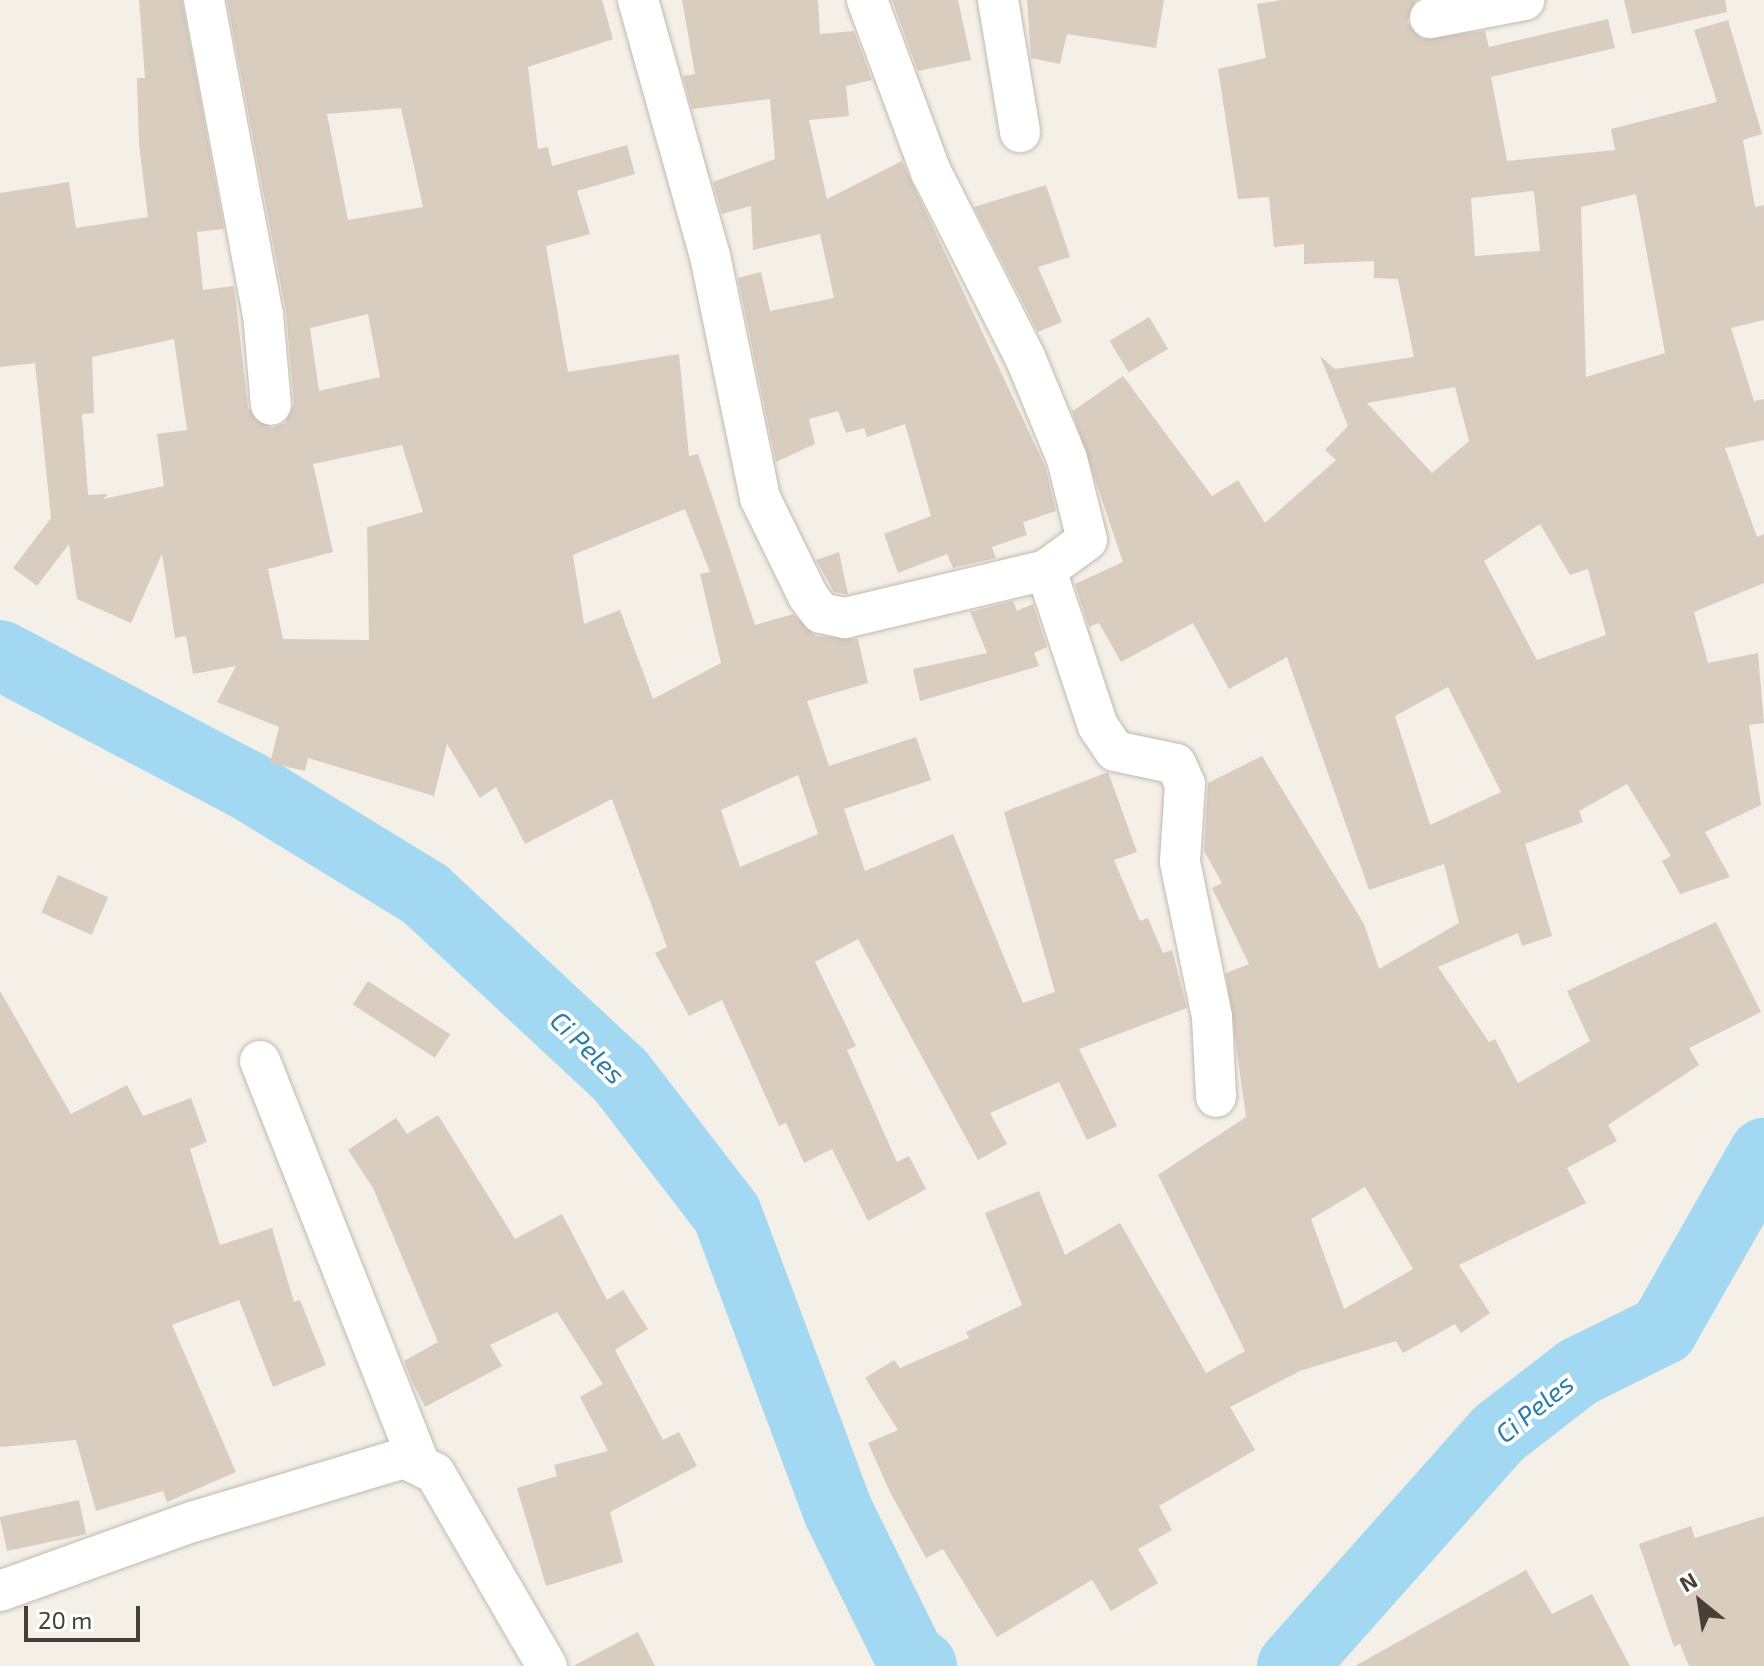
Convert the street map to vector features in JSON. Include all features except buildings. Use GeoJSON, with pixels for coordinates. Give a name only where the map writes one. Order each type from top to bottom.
{"type":"FeatureCollection","features":[{"type":"Feature","properties":{"kind":"street"},"geometry":{"type":"LineString","coordinates":[[204,0],[263,314],[271,405]]}},
{"type":"Feature","properties":{"kind":"street"},"geometry":{"type":"LineString","coordinates":[[638,0],[710,256],[760,498],[800,585],[821,613],[845,618],[1046,570],[1087,540],[1067,459],[1025,357],[931,172],[867,0]]}},
{"type":"Feature","properties":{"kind":"street"},"geometry":{"type":"LineString","coordinates":[[998,0],[1020,132]]}},
{"type":"Feature","properties":{"kind":"street"},"geometry":{"type":"LineString","coordinates":[[1430,18],[1524,0]]}},
{"type":"Feature","properties":{"kind":"street"},"geometry":{"type":"LineString","coordinates":[[1046,570],[1105,739],[1115,751],[1170,760],[1185,784],[1180,862],[1212,1017],[1216,1097]]}},
{"type":"Feature","properties":{"kind":"street"},"geometry":{"type":"LineString","coordinates":[[260,1061],[418,1460],[435,1473],[547,1666]]}},
{"type":"Feature","properties":{"kind":"street"},"geometry":{"type":"LineString","coordinates":[[0,1591],[359,1468],[418,1460]]}},
{"type":"Feature","properties":{"kind":"waterway","name":"Ci Peles"},"geometry":{"type":"LineString","coordinates":[[0,655],[247,785],[425,894],[620,1075],[727,1214],[838,1511],[909,1655],[922,1666]]}},
{"type":"Feature","properties":{"kind":"waterway","name":"Ci Peles"},"geometry":{"type":"LineString","coordinates":[[1292,1666],[1499,1433],[1578,1372],[1663,1330],[1764,1153]]}}]}
